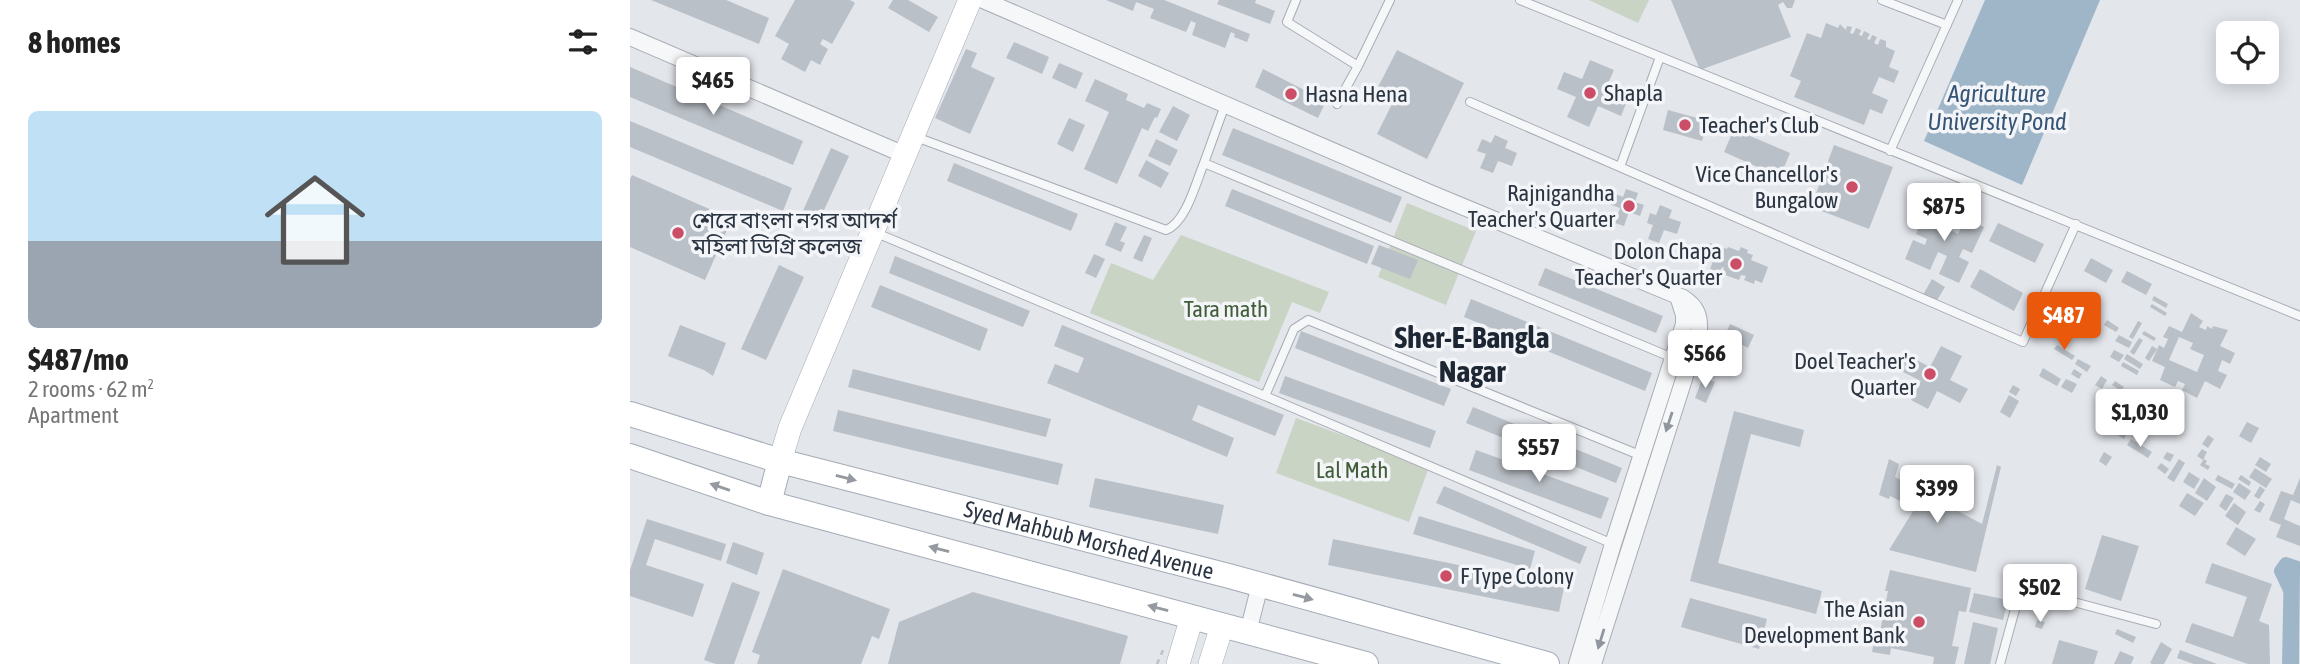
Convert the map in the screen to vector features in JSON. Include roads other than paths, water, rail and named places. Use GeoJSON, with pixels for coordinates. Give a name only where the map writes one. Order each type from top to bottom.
{"type":"FeatureCollection","features":[{"type":"Feature","properties":{"kind":"main road","name":"Syed Mahbub Morshed Avenue"},"geometry":{"type":"LineString","coordinates":[[630,414],[780,461],[1261,585],[1547,664]]}},
{"type":"Feature","properties":{"kind":"main road","name":"Syed Mahbub Morshed Avenue"},"geometry":{"type":"LineString","coordinates":[[631,460],[1189,626],[1216,645],[1248,632],[1366,664]]}},
{"type":"Feature","properties":{"kind":"main road"},"geometry":{"type":"LineString","coordinates":[[769,503],[780,461]]}},
{"type":"Feature","properties":{"kind":"street"},"geometry":{"type":"LineString","coordinates":[[780,461],[790,428],[970,0]]}},
{"type":"Feature","properties":{"kind":"street"},"geometry":{"type":"LineString","coordinates":[[983,0],[1693,304],[1699,315],[1699,332],[1638,492],[1613,544],[1577,664]]}},
{"type":"Feature","properties":{"kind":"street"},"geometry":{"type":"LineString","coordinates":[[630,37],[909,146]]}},
{"type":"Feature","properties":{"kind":"street"},"geometry":{"type":"LineString","coordinates":[[1593,664],[1638,492],[1642,456],[1684,324],[1678,296]]}},
{"type":"Feature","properties":{"kind":"street"},"geometry":{"type":"LineString","coordinates":[[1248,632],[1261,585]]}},
{"type":"Feature","properties":{"kind":"street"},"geometry":{"type":"LineString","coordinates":[[1178,664],[1189,626]]}},
{"type":"Feature","properties":{"kind":"lane"},"geometry":{"type":"LineString","coordinates":[[1296,0],[1287,22],[1358,66]]}},
{"type":"Feature","properties":{"kind":"lane"},"geometry":{"type":"LineString","coordinates":[[1337,104],[1390,0]]}},
{"type":"Feature","properties":{"kind":"lane"},"geometry":{"type":"LineString","coordinates":[[1520,0],[2300,316]]}},
{"type":"Feature","properties":{"kind":"lane"},"geometry":{"type":"LineString","coordinates":[[1882,0],[1947,26]]}},
{"type":"Feature","properties":{"kind":"lane"},"geometry":{"type":"LineString","coordinates":[[1890,151],[1958,0]]}},
{"type":"Feature","properties":{"kind":"lane"},"geometry":{"type":"LineString","coordinates":[[1620,167],[1660,57]]}},
{"type":"Feature","properties":{"kind":"lane"},"geometry":{"type":"LineString","coordinates":[[1469,102],[2023,342],[2076,224]]}},
{"type":"Feature","properties":{"kind":"lane"},"geometry":{"type":"LineString","coordinates":[[909,146],[1166,230],[1181,220],[1225,105]]}},
{"type":"Feature","properties":{"kind":"lane"},"geometry":{"type":"LineString","coordinates":[[1204,163],[1673,358]]}},
{"type":"Feature","properties":{"kind":"lane"},"geometry":{"type":"LineString","coordinates":[[874,231],[1613,544]]}},
{"type":"Feature","properties":{"kind":"lane"},"geometry":{"type":"LineString","coordinates":[[1265,396],[1294,329],[1308,320],[1642,456]]}},
{"type":"Feature","properties":{"kind":"lane"},"geometry":{"type":"LineString","coordinates":[[2000,664],[2017,602],[2022,593],[2029,590],[2156,624]]}},
{"type":"Feature","properties":{"kind":"water","name":"Agriculture University Pond"},"geometry":{"type":"Polygon","coordinates":[[[1985,0],[2100,0],[2022,185],[1924,141],[1985,0]]]}},
{"type":"Feature","properties":{"kind":"water"},"geometry":{"type":"Polygon","coordinates":[[[2284,559],[2300,564],[2299,664],[2282,664],[2284,559]]]}},
{"type":"Feature","properties":{"kind":"waterway"},"geometry":{"type":"LineString","coordinates":[[2291,592],[2281,571],[2286,564],[2300,569]]}},
{"type":"Feature","properties":{"kind":"place","name":"Shapla"},"geometry":{"type":"Point","coordinates":[1590,93]}},
{"type":"Feature","properties":{"kind":"place","name":"Hasna Hena"},"geometry":{"type":"Point","coordinates":[1291,94]}},
{"type":"Feature","properties":{"kind":"place","name":"Teacher's Club"},"geometry":{"type":"Point","coordinates":[1685,125]}},
{"type":"Feature","properties":{"kind":"place","name":"Vice Chancellor's Bungalow"},"geometry":{"type":"Point","coordinates":[1852,187]}},
{"type":"Feature","properties":{"kind":"place","name":"Rajnigandha Teacher's Quarter"},"geometry":{"type":"Point","coordinates":[1629,206]}},
{"type":"Feature","properties":{"kind":"place","name":"শেরে বাংলা নগর আদর্শ মহিলা ডিগ্রি কলেজ"},"geometry":{"type":"Point","coordinates":[678,233]}},
{"type":"Feature","properties":{"kind":"place","name":"Dolon Chapa Teacher's Quarter"},"geometry":{"type":"Point","coordinates":[1736,264]}},
{"type":"Feature","properties":{"kind":"place","name":"Doel Teacher's Quarter"},"geometry":{"type":"Point","coordinates":[1930,374]}},
{"type":"Feature","properties":{"kind":"place","name":"F Type Colony"},"geometry":{"type":"Point","coordinates":[1446,576]}},
{"type":"Feature","properties":{"kind":"place","name":"The Asian Development Bank"},"geometry":{"type":"Point","coordinates":[1919,622]}},
{"type":"Feature","properties":{"kind":"district","name":"Sher-E-Bangla Nagar"},"geometry":{"type":"Point","coordinates":[1472,355]}},
{"type":"Feature","properties":{"kind":"park label","name":"Tara math"},"geometry":{"type":"Point","coordinates":[1226,309]}},
{"type":"Feature","properties":{"kind":"park label","name":"Lal Math"},"geometry":{"type":"Point","coordinates":[1352,470]}}]}
